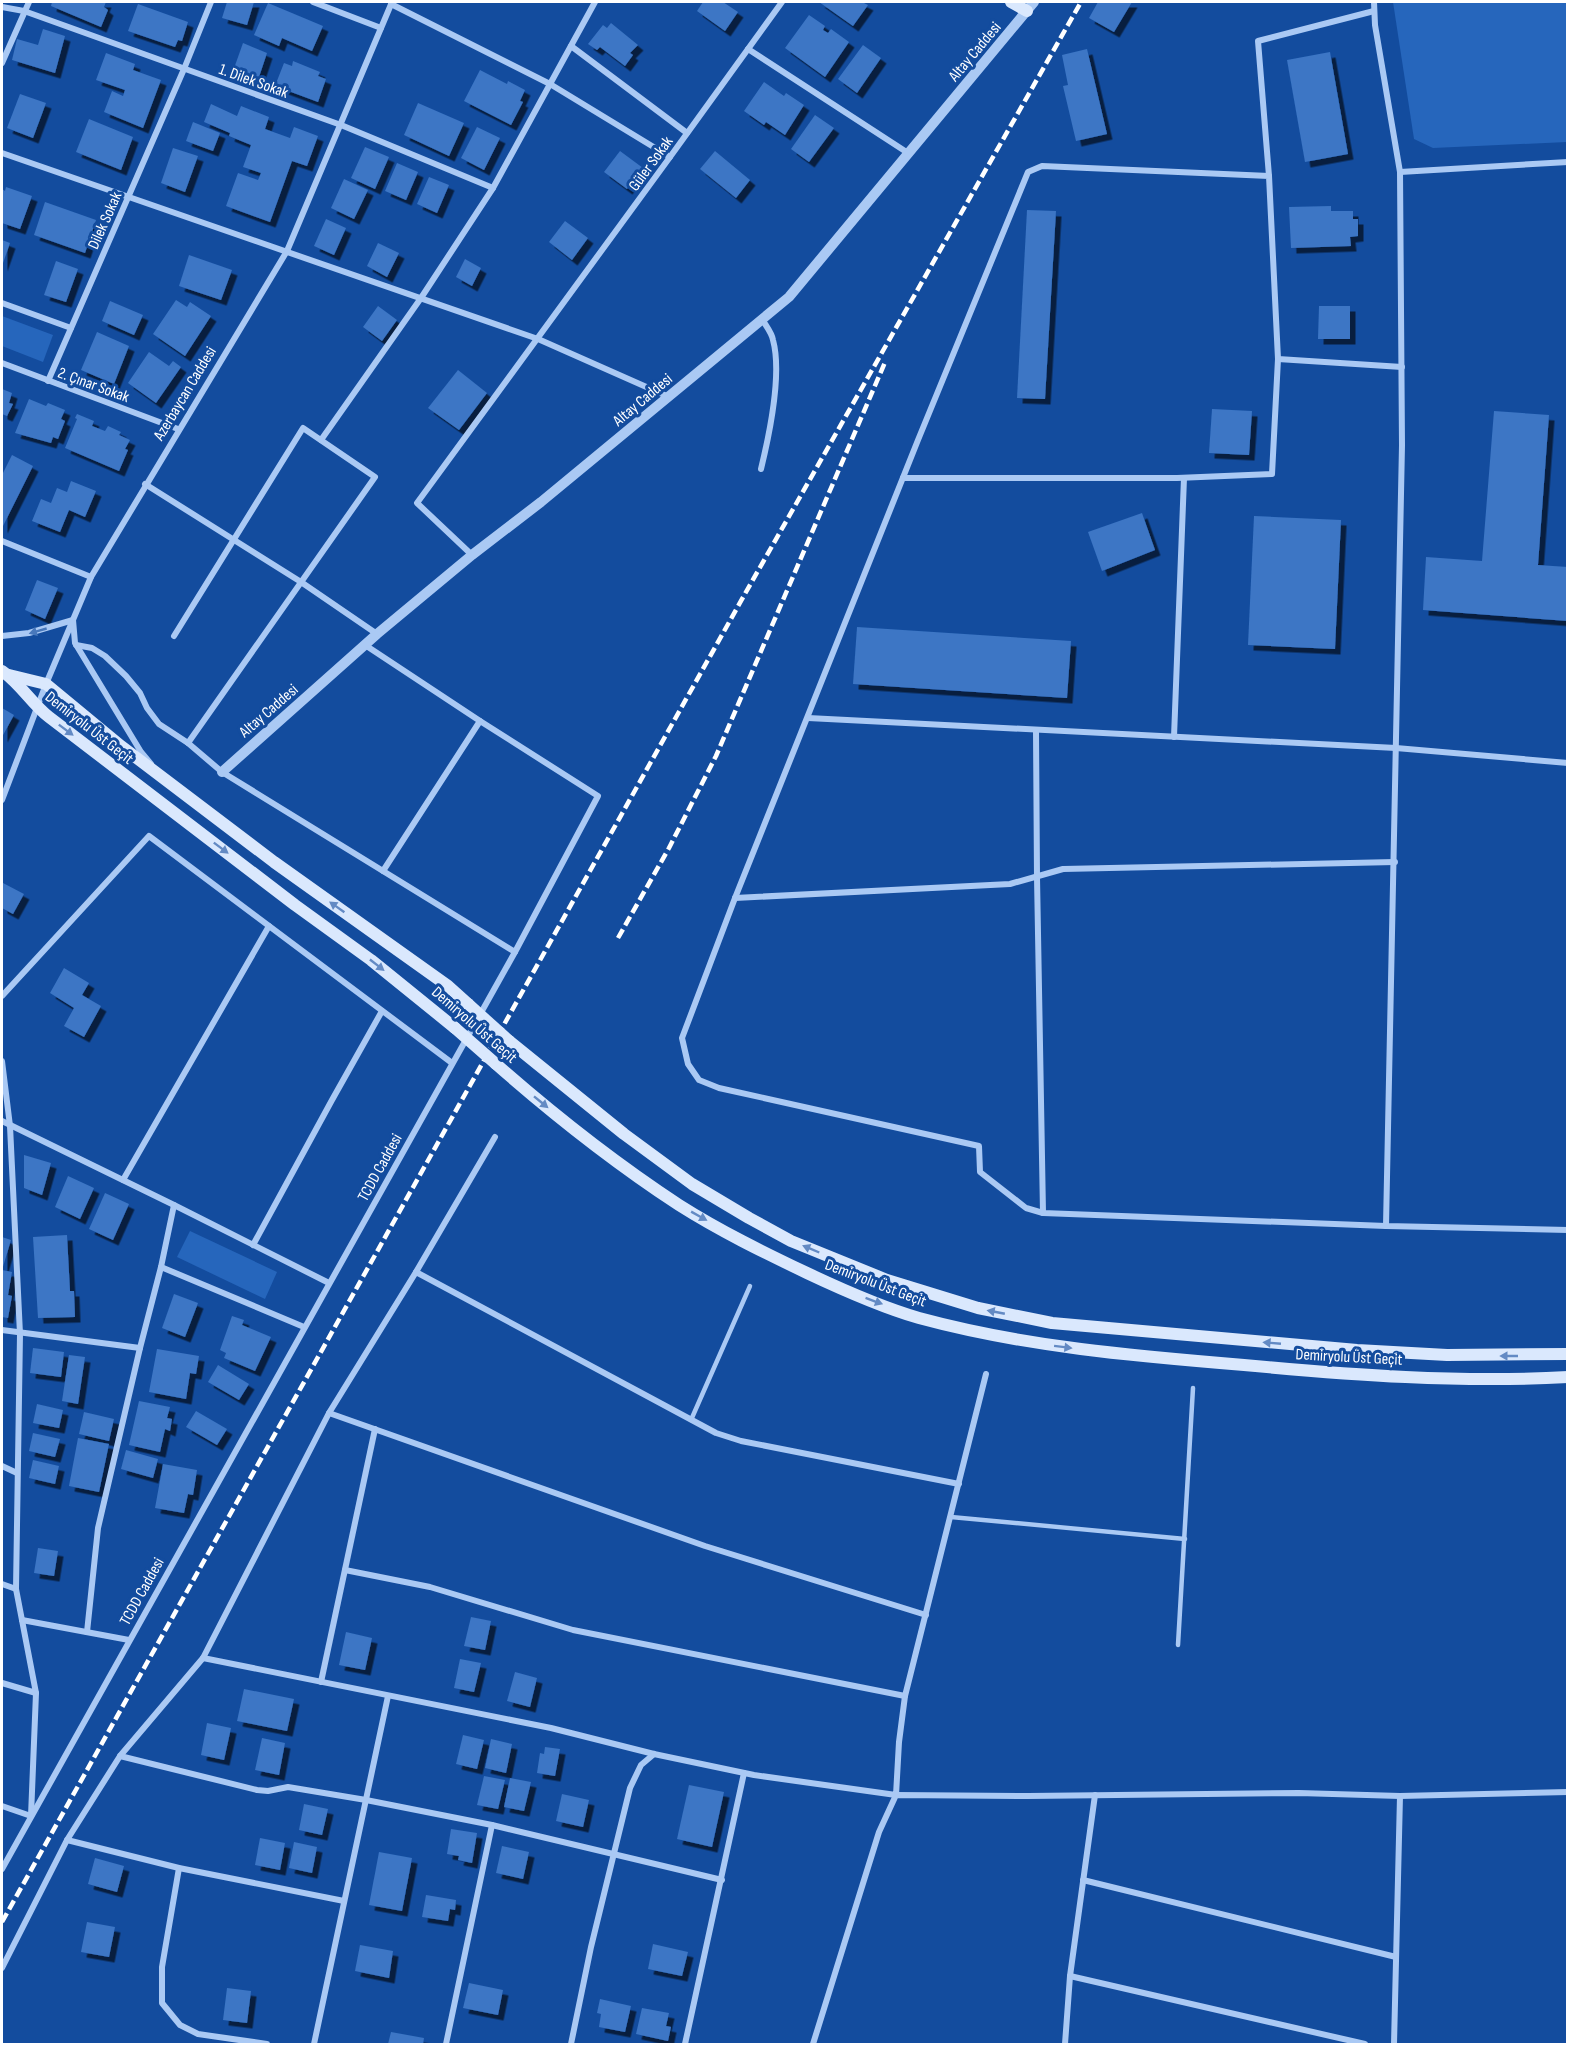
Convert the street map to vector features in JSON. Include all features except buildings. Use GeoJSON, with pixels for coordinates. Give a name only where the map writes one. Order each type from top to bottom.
{"type":"FeatureCollection","features":[{"type":"Feature","properties":{"kind":"main road"},"geometry":{"type":"LineString","coordinates":[[1011,2],[1030,6]]}},
{"type":"Feature","properties":{"kind":"main road","name":"Demiryolu Üst Geçit"},"geometry":{"type":"LineString","coordinates":[[5,673],[46,684],[121,746],[274,862],[448,986],[509,1041],[624,1134],[692,1184],[791,1240],[887,1281],[978,1308],[1052,1323],[1357,1350],[1447,1355],[1568,1354]]}},
{"type":"Feature","properties":{"kind":"main road","name":"Demiryolu Üst Geçit"},"geometry":{"type":"LineString","coordinates":[[5,673],[37,708],[294,905],[371,960],[611,1158],[681,1206],[776,1258],[844,1290],[917,1317],[1034,1344],[1292,1370],[1524,1380],[1568,1377]]}},
{"type":"Feature","properties":{"kind":"street"},"geometry":{"type":"LineString","coordinates":[[2,63],[29,2]]}},
{"type":"Feature","properties":{"kind":"street","name":"Dilek Sokak"},"geometry":{"type":"LineString","coordinates":[[48,381],[211,2]]}},
{"type":"Feature","properties":{"kind":"street"},"geometry":{"type":"LineString","coordinates":[[313,2],[381,28]]}},
{"type":"Feature","properties":{"kind":"street"},"geometry":{"type":"LineString","coordinates":[[321,440],[421,298],[493,188],[596,2]]}},
{"type":"Feature","properties":{"kind":"street","name":"Güler Sokak"},"geometry":{"type":"LineString","coordinates":[[472,555],[417,503],[782,2]]}},
{"type":"Feature","properties":{"kind":"street"},"geometry":{"type":"LineString","coordinates":[[1374,2],[1374,25],[1400,172],[1402,367],[1395,862],[1386,1226]]}},
{"type":"Feature","properties":{"kind":"street"},"geometry":{"type":"LineString","coordinates":[[391,3],[550,84],[670,158]]}},
{"type":"Feature","properties":{"kind":"street","name":"Azerbaycan Caddesi"},"geometry":{"type":"LineString","coordinates":[[2,800],[46,684],[91,577],[287,251],[391,3]]}},
{"type":"Feature","properties":{"kind":"street","name":"Altay Caddesi"},"geometry":{"type":"LineString","coordinates":[[222,772],[377,634],[789,297],[1030,6]]}},
{"type":"Feature","properties":{"kind":"street","name":"1. Dilek Sokak"},"geometry":{"type":"LineString","coordinates":[[2,7],[24,11],[341,125],[493,188]]}},
{"type":"Feature","properties":{"kind":"street"},"geometry":{"type":"LineString","coordinates":[[903,478],[1184,478],[1272,474],[1278,360],[1269,176],[1258,41],[1374,11]]}},
{"type":"Feature","properties":{"kind":"street"},"geometry":{"type":"LineString","coordinates":[[571,46],[687,134]]}},
{"type":"Feature","properties":{"kind":"street"},"geometry":{"type":"LineString","coordinates":[[748,49],[908,153]]}},
{"type":"Feature","properties":{"kind":"street"},"geometry":{"type":"LineString","coordinates":[[2,153],[538,339],[669,397]]}},
{"type":"Feature","properties":{"kind":"street"},"geometry":{"type":"LineString","coordinates":[[1400,172],[1568,162]]}},
{"type":"Feature","properties":{"kind":"street"},"geometry":{"type":"LineString","coordinates":[[1269,176],[1042,165],[1028,172],[735,898],[682,1038],[688,1064],[699,1080],[719,1088],[979,1146],[980,1172],[1026,1208],[1043,1213],[1386,1226],[1568,1230]]}},
{"type":"Feature","properties":{"kind":"street"},"geometry":{"type":"LineString","coordinates":[[2,303],[71,328]]}},
{"type":"Feature","properties":{"kind":"street"},"geometry":{"type":"LineString","coordinates":[[761,470],[774,396],[775,359],[773,339],[762,320]]}},
{"type":"Feature","properties":{"kind":"street"},"geometry":{"type":"LineString","coordinates":[[1278,360],[1402,367]]}},
{"type":"Feature","properties":{"kind":"street","name":"2. Çınar Sokak"},"geometry":{"type":"LineString","coordinates":[[2,363],[178,429]]}},
{"type":"Feature","properties":{"kind":"street"},"geometry":{"type":"LineString","coordinates":[[174,636],[303,428],[375,477],[189,743]]}},
{"type":"Feature","properties":{"kind":"street"},"geometry":{"type":"LineString","coordinates":[[1174,738],[1184,478]]}},
{"type":"Feature","properties":{"kind":"street"},"geometry":{"type":"LineString","coordinates":[[145,484],[301,582],[377,634]]}},
{"type":"Feature","properties":{"kind":"street"},"geometry":{"type":"LineString","coordinates":[[2,541],[91,577]]}},
{"type":"Feature","properties":{"kind":"street"},"geometry":{"type":"LineString","coordinates":[[2,636],[29,633],[73,620],[76,645],[141,752],[166,780]]}},
{"type":"Feature","properties":{"kind":"street"},"geometry":{"type":"LineString","coordinates":[[76,645],[92,648],[105,656],[140,693],[147,708],[159,724],[189,743],[222,772],[515,952]]}},
{"type":"Feature","properties":{"kind":"street"},"geometry":{"type":"LineString","coordinates":[[365,645],[480,721],[383,871]]}},
{"type":"Feature","properties":{"kind":"street"},"geometry":{"type":"LineString","coordinates":[[808,718],[1396,748],[1568,763]]}},
{"type":"Feature","properties":{"kind":"street","name":"TCDD Caddesi"},"geometry":{"type":"LineString","coordinates":[[2,1869],[515,952],[598,796],[480,721]]}},
{"type":"Feature","properties":{"kind":"street"},"geometry":{"type":"LineString","coordinates":[[1036,731],[1036,877],[1043,1213]]}},
{"type":"Feature","properties":{"kind":"street"},"geometry":{"type":"LineString","coordinates":[[2,996],[149,836],[452,1063]]}},
{"type":"Feature","properties":{"kind":"street"},"geometry":{"type":"LineString","coordinates":[[735,898],[1010,884],[1062,869],[1395,862]]}},
{"type":"Feature","properties":{"kind":"street"},"geometry":{"type":"LineString","coordinates":[[123,1180],[269,926]]}},
{"type":"Feature","properties":{"kind":"street"},"geometry":{"type":"LineString","coordinates":[[253,1245],[382,1011]]}},
{"type":"Feature","properties":{"kind":"street"},"geometry":{"type":"LineString","coordinates":[[2,1061],[10,1126],[20,1334],[16,1473],[16,1589],[36,1693],[31,1816],[2,1806]]}},
{"type":"Feature","properties":{"kind":"street"},"geometry":{"type":"LineString","coordinates":[[2,1121],[328,1283]]}},
{"type":"Feature","properties":{"kind":"street"},"geometry":{"type":"LineString","coordinates":[[2,1968],[67,1840],[120,1756],[203,1658],[330,1413],[495,1137]]}},
{"type":"Feature","properties":{"kind":"street"},"geometry":{"type":"LineString","coordinates":[[87,1632],[98,1528],[174,1205]]}},
{"type":"Feature","properties":{"kind":"street"},"geometry":{"type":"LineString","coordinates":[[161,1267],[304,1327]]}},
{"type":"Feature","properties":{"kind":"street"},"geometry":{"type":"LineString","coordinates":[[416,1272],[716,1433],[741,1441],[959,1484]]}},
{"type":"Feature","properties":{"kind":"street"},"geometry":{"type":"LineString","coordinates":[[2,1330],[140,1348]]}},
{"type":"Feature","properties":{"kind":"street"},"geometry":{"type":"LineString","coordinates":[[813,2044],[879,1832],[896,1795],[899,1742],[905,1696],[986,1374]]}},
{"type":"Feature","properties":{"kind":"street"},"geometry":{"type":"LineString","coordinates":[[330,1413],[705,1546],[926,1615]]}},
{"type":"Feature","properties":{"kind":"street"},"geometry":{"type":"LineString","coordinates":[[321,1682],[375,1429]]}},
{"type":"Feature","properties":{"kind":"street"},"geometry":{"type":"LineString","coordinates":[[2,1466],[16,1473]]}},
{"type":"Feature","properties":{"kind":"street"},"geometry":{"type":"LineString","coordinates":[[345,1570],[430,1587],[573,1630],[905,1696]]}},
{"type":"Feature","properties":{"kind":"street"},"geometry":{"type":"LineString","coordinates":[[2,1584],[16,1589]]}},
{"type":"Feature","properties":{"kind":"street"},"geometry":{"type":"LineString","coordinates":[[22,1620],[129,1640]]}},
{"type":"Feature","properties":{"kind":"street"},"geometry":{"type":"LineString","coordinates":[[203,1658],[551,1728],[654,1754],[744,1773],[896,1795],[1299,1793],[1400,1796],[1568,1792]]}},
{"type":"Feature","properties":{"kind":"street"},"geometry":{"type":"LineString","coordinates":[[2,1683],[36,1693]]}},
{"type":"Feature","properties":{"kind":"street"},"geometry":{"type":"LineString","coordinates":[[314,2044],[388,1696]]}},
{"type":"Feature","properties":{"kind":"street"},"geometry":{"type":"LineString","coordinates":[[571,2044],[591,1947],[630,1788],[641,1765],[654,1754]]}},
{"type":"Feature","properties":{"kind":"street"},"geometry":{"type":"LineString","coordinates":[[120,1756],[257,1790],[268,1791],[288,1787],[492,1825],[722,1880]]}},
{"type":"Feature","properties":{"kind":"street"},"geometry":{"type":"LineString","coordinates":[[685,2044],[744,1773]]}},
{"type":"Feature","properties":{"kind":"street"},"geometry":{"type":"LineString","coordinates":[[1065,2044],[1070,1976],[1095,1795]]}},
{"type":"Feature","properties":{"kind":"street"},"geometry":{"type":"LineString","coordinates":[[1394,2044],[1400,1796]]}},
{"type":"Feature","properties":{"kind":"street"},"geometry":{"type":"LineString","coordinates":[[446,2044],[492,1825]]}},
{"type":"Feature","properties":{"kind":"street"},"geometry":{"type":"LineString","coordinates":[[67,1840],[179,1868],[344,1901]]}},
{"type":"Feature","properties":{"kind":"street"},"geometry":{"type":"LineString","coordinates":[[179,1868],[162,1966],[162,2003],[180,2025],[198,2034],[267,2044]]}},
{"type":"Feature","properties":{"kind":"street"},"geometry":{"type":"LineString","coordinates":[[1083,1880],[1396,1957]]}},
{"type":"Feature","properties":{"kind":"street"},"geometry":{"type":"LineString","coordinates":[[1070,1976],[1365,2044]]}},
{"type":"Feature","properties":{"kind":"lane"},"geometry":{"type":"LineString","coordinates":[[691,1420],[750,1286]]}},
{"type":"Feature","properties":{"kind":"lane"},"geometry":{"type":"LineString","coordinates":[[1178,1645],[1193,1388]]}},
{"type":"Feature","properties":{"kind":"lane"},"geometry":{"type":"LineString","coordinates":[[951,1517],[1185,1539]]}},
{"type":"Feature","properties":{"kind":"shaded area"},"geometry":{"type":"Polygon","coordinates":[[[1393,2],[1567,2],[1567,142],[1433,148],[1414,139],[1393,2]]]}},
{"type":"Feature","properties":{"kind":"shaded area"},"geometry":{"type":"Polygon","coordinates":[[[2,316],[53,335],[43,362],[2,346],[2,316]]]}},
{"type":"Feature","properties":{"kind":"shaded area"},"geometry":{"type":"Polygon","coordinates":[[[190,1231],[277,1272],[265,1299],[177,1257],[190,1231]]]}},
{"type":"Feature","properties":{"kind":"railway"},"geometry":{"type":"LineString","coordinates":[[2,1922],[746,592],[1081,2]]}},
{"type":"Feature","properties":{"kind":"railway"},"geometry":{"type":"LineString","coordinates":[[618,938],[669,848],[716,756],[886,360]]}}]}
